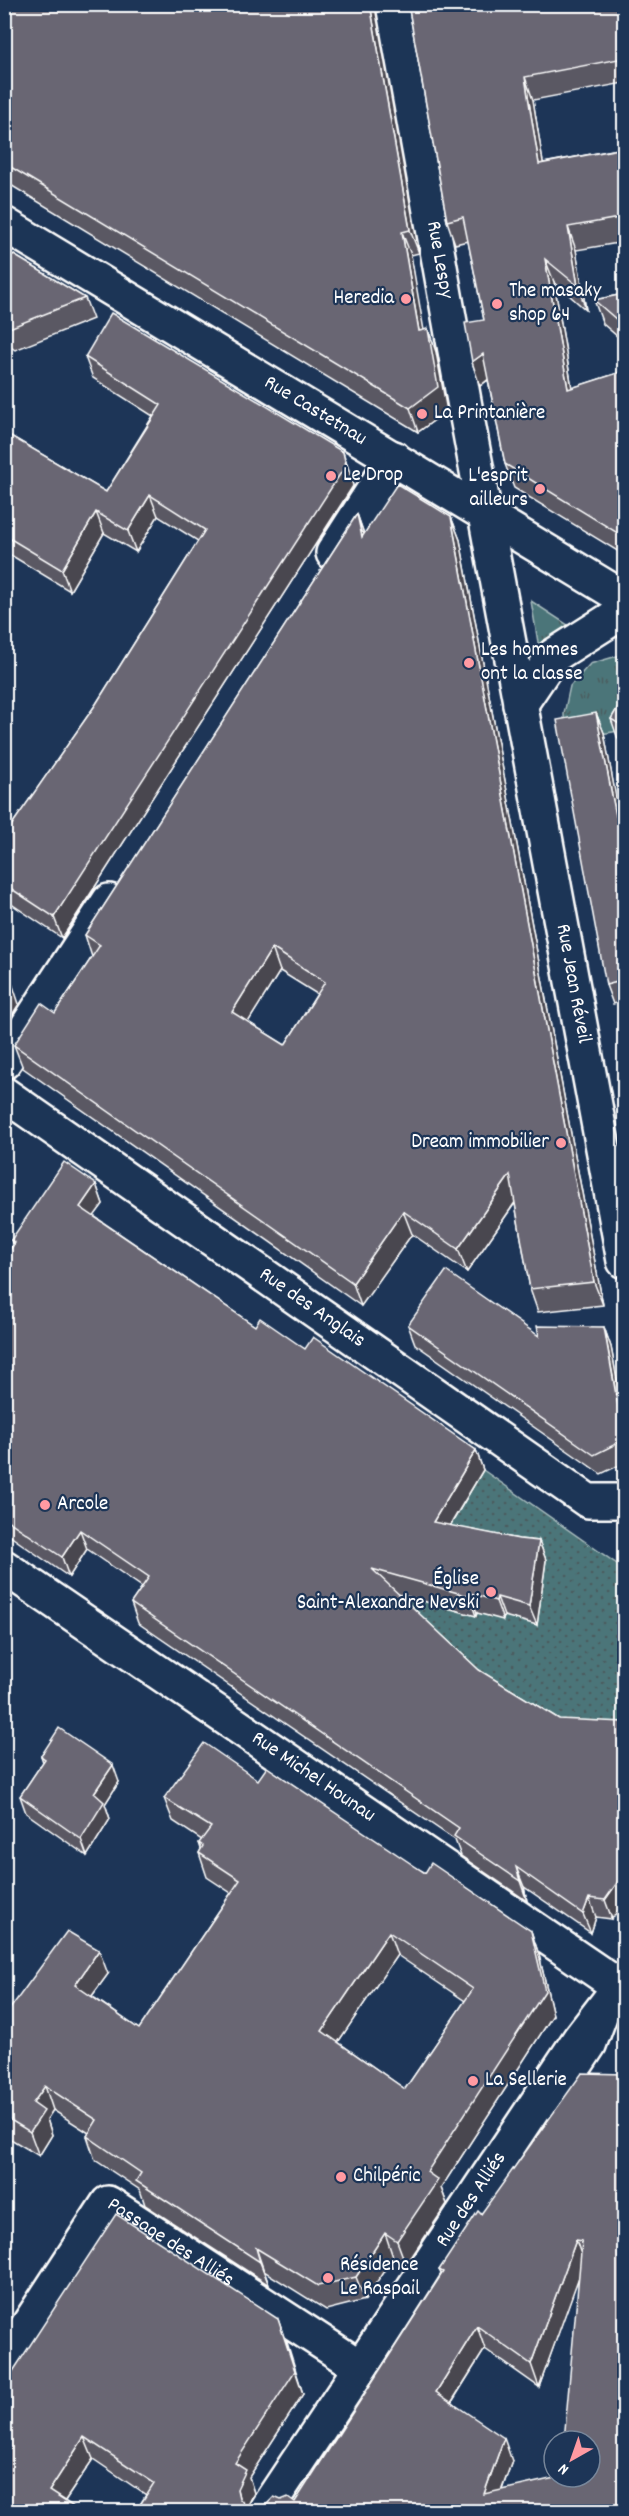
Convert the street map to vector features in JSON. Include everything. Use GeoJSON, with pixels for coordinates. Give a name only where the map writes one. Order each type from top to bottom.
{"type":"FeatureCollection","features":[{"type":"Feature","properties":{"kind":"street","name":"Rue Lespy"},"geometry":{"type":"LineString","coordinates":[[393,4],[485,513]]}},
{"type":"Feature","properties":{"kind":"street","name":"Rue Castetnau"},"geometry":{"type":"LineString","coordinates":[[4,224],[624,597]]}},
{"type":"Feature","properties":{"kind":"street"},"geometry":{"type":"LineString","coordinates":[[317,577],[394,458]]}},
{"type":"Feature","properties":{"kind":"street","name":"Rue Jean Réveil"},"geometry":{"type":"LineString","coordinates":[[485,513],[624,1261]]}},
{"type":"Feature","properties":{"kind":"street"},"geometry":{"type":"LineString","coordinates":[[520,705],[553,656],[624,611]]}},
{"type":"Feature","properties":{"kind":"street"},"geometry":{"type":"LineString","coordinates":[[4,1062],[124,877]]}},
{"type":"Feature","properties":{"kind":"street","name":"Rue des Anglais"},"geometry":{"type":"LineString","coordinates":[[4,1094],[588,1501],[624,1501]]}},
{"type":"Feature","properties":{"kind":"street","name":"Rue Michel Hounau"},"geometry":{"type":"LineString","coordinates":[[4,1567],[622,1984]]}},
{"type":"Feature","properties":{"kind":"street","name":"Rue des Alliés"},"geometry":{"type":"LineString","coordinates":[[264,2511],[579,2038],[622,1984]]}},
{"type":"Feature","properties":{"kind":"street","name":"Passage des Alliés"},"geometry":{"type":"LineString","coordinates":[[4,2362],[108,2203],[360,2367]]}},
{"type":"Feature","properties":{"kind":"lane"},"geometry":{"type":"LineString","coordinates":[[544,2127],[597,2048],[622,1984]]}},
{"type":"Feature","properties":{"kind":"green space"},"geometry":{"type":"Polygon","coordinates":[[[531,601],[574,629],[540,654],[531,601]]]}},
{"type":"Feature","properties":{"kind":"green space"},"geometry":{"type":"Polygon","coordinates":[[[624,654],[624,730],[565,740],[564,714],[570,686],[590,664],[624,654]]]}},
{"type":"Feature","properties":{"kind":"green space"},"geometry":{"type":"Polygon","coordinates":[[[483,1470],[624,1569],[624,1742],[566,1739],[486,1690],[401,1603],[417,1582],[483,1470]]]}},
{"type":"Feature","properties":{"kind":"building"},"geometry":{"type":"Polygon","coordinates":[[[4,4],[370,4],[410,230],[402,232],[419,331],[428,329],[438,387],[410,408],[4,163],[4,4]]]}},
{"type":"Feature","properties":{"kind":"building"},"geometry":{"type":"Polygon","coordinates":[[[408,4],[624,4],[624,58],[525,77],[539,164],[624,148],[624,217],[568,227],[578,286],[545,259],[568,389],[624,371],[624,537],[505,464],[483,354],[472,362],[465,323],[484,320],[463,217],[447,221],[408,4]]]}},
{"type":"Feature","properties":{"kind":"building"},"geometry":{"type":"Polygon","coordinates":[[[4,249],[85,298],[7,329],[4,327],[4,249]]]}},
{"type":"Feature","properties":{"kind":"building"},"geometry":{"type":"Polygon","coordinates":[[[624,294],[624,326],[594,300],[624,294]]]}},
{"type":"Feature","properties":{"kind":"building"},"geometry":{"type":"Polygon","coordinates":[[[111,313],[343,452],[346,465],[54,917],[4,884],[4,836],[96,704],[205,530],[150,495],[128,531],[96,512],[62,570],[4,535],[4,432],[106,492],[161,405],[85,357],[111,313]]]}},
{"type":"Feature","properties":{"kind":"building"},"geometry":{"type":"Polygon","coordinates":[[[397,484],[451,517],[594,1282],[530,1289],[510,1175],[458,1249],[403,1211],[353,1283],[14,1045],[41,1003],[55,1013],[100,945],[85,935],[357,514],[362,537],[397,484]],[[272,948],[232,1012],[285,1045],[325,982],[272,948]]]}},
{"type":"Feature","properties":{"kind":"building"},"geometry":{"type":"Polygon","coordinates":[[[624,697],[624,727],[611,719],[624,697]]]}},
{"type":"Feature","properties":{"kind":"building"},"geometry":{"type":"Polygon","coordinates":[[[596,713],[616,816],[624,814],[624,997],[621,981],[606,985],[557,720],[596,713]]]}},
{"type":"Feature","properties":{"kind":"building"},"geometry":{"type":"Polygon","coordinates":[[[4,978],[12,983],[4,994],[4,978]]]}},
{"type":"Feature","properties":{"kind":"building"},"geometry":{"type":"Polygon","coordinates":[[[64,1162],[96,1184],[80,1207],[255,1326],[260,1318],[305,1349],[313,1337],[476,1450],[433,1522],[539,1541],[529,1606],[497,1597],[496,1601],[470,1593],[469,1596],[372,1569],[479,1670],[559,1719],[624,1722],[624,1873],[605,1900],[589,1898],[583,1914],[516,1867],[520,1881],[454,1836],[459,1828],[131,1603],[149,1577],[80,1530],[62,1557],[4,1518],[4,1258],[15,1243],[11,1240],[64,1162]]]}},
{"type":"Feature","properties":{"kind":"building"},"geometry":{"type":"Polygon","coordinates":[[[446,1271],[539,1336],[537,1326],[604,1327],[624,1440],[594,1455],[408,1325],[446,1271]]]}},
{"type":"Feature","properties":{"kind":"building"},"geometry":{"type":"Polygon","coordinates":[[[59,1728],[113,1765],[94,1793],[104,1802],[81,1839],[20,1796],[45,1759],[41,1756],[59,1728]]]}},
{"type":"Feature","properties":{"kind":"building"},"geometry":{"type":"Polygon","coordinates":[[[204,1743],[258,1780],[267,1767],[425,1873],[431,1863],[531,1931],[545,1991],[427,2172],[438,2180],[397,2241],[385,2233],[356,2277],[318,2286],[256,2248],[260,2262],[136,2181],[141,2173],[87,2136],[97,2120],[45,2086],[33,2103],[44,2111],[30,2132],[4,2116],[4,2017],[67,1931],[99,1950],[75,1985],[139,2029],[240,1880],[199,1853],[203,1846],[199,1843],[211,1827],[164,1798],[204,1743]],[[389,1932],[322,2031],[405,2089],[473,1989],[389,1932]]]}},
{"type":"Feature","properties":{"kind":"building"},"geometry":{"type":"Polygon","coordinates":[[[582,2073],[624,2074],[624,2511],[136,2511],[154,2483],[84,2437],[49,2491],[80,2511],[4,2511],[4,2385],[116,2214],[278,2319],[295,2371],[235,2463],[246,2470],[237,2489],[239,2498],[245,2505],[254,2508],[265,2506],[274,2497],[281,2500],[288,2497],[295,2502],[443,2272],[439,2270],[478,2211],[481,2214],[582,2073]],[[576,2240],[531,2364],[477,2326],[436,2392],[504,2438],[484,2494],[542,2481],[542,2489],[602,2489],[602,2429],[565,2429],[582,2241],[576,2240]]]}},
{"type":"Feature","properties":{"kind":"place","name":"Heredia"},"geometry":{"type":"Point","coordinates":[406,299]}},
{"type":"Feature","properties":{"kind":"place","name":"The masaky shop 64"},"geometry":{"type":"Point","coordinates":[497,304]}},
{"type":"Feature","properties":{"kind":"place","name":"La Printanière"},"geometry":{"type":"Point","coordinates":[422,414]}},
{"type":"Feature","properties":{"kind":"place","name":"Le Drop"},"geometry":{"type":"Point","coordinates":[331,476]}},
{"type":"Feature","properties":{"kind":"place","name":"L'esprit ailleurs"},"geometry":{"type":"Point","coordinates":[540,489]}},
{"type":"Feature","properties":{"kind":"place","name":"Les hommes ont la classe"},"geometry":{"type":"Point","coordinates":[469,663]}},
{"type":"Feature","properties":{"kind":"place","name":"Dream immobilier"},"geometry":{"type":"Point","coordinates":[561,1143]}},
{"type":"Feature","properties":{"kind":"place","name":"Arcole"},"geometry":{"type":"Point","coordinates":[45,1505]}},
{"type":"Feature","properties":{"kind":"place","name":"Église Saint-Alexandre Nevski"},"geometry":{"type":"Point","coordinates":[491,1592]}},
{"type":"Feature","properties":{"kind":"place","name":"La Sellerie"},"geometry":{"type":"Point","coordinates":[473,2081]}},
{"type":"Feature","properties":{"kind":"place","name":"Chilpéric"},"geometry":{"type":"Point","coordinates":[341,2177]}},
{"type":"Feature","properties":{"kind":"place","name":"Résidence Le Raspail"},"geometry":{"type":"Point","coordinates":[328,2278]}}]}
